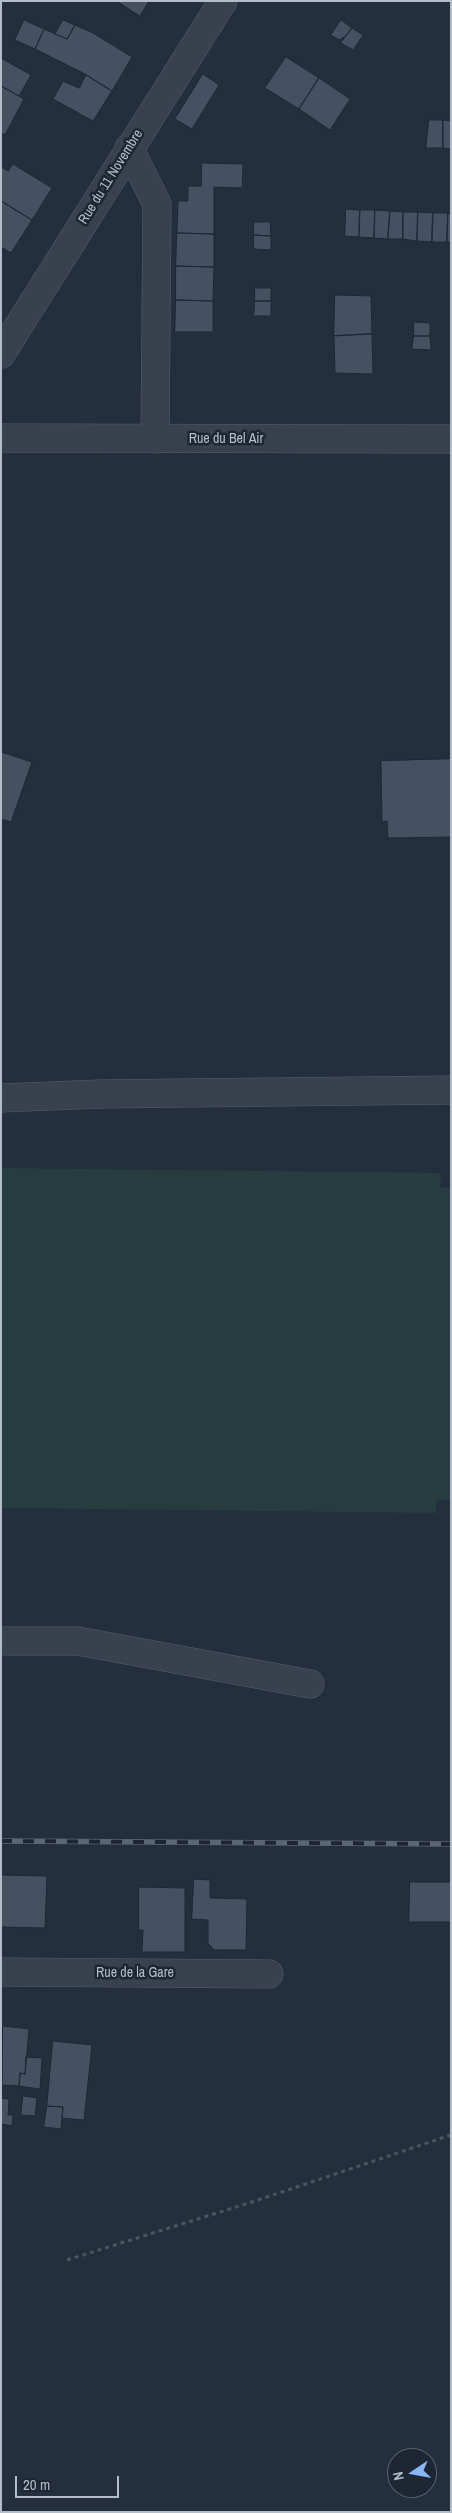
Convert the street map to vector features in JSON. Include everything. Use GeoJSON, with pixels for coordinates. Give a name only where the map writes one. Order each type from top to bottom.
{"type":"FeatureCollection","features":[{"type":"Feature","properties":{"kind":"street","name":"Rue du 11 Novembre"},"geometry":{"type":"LineString","coordinates":[[1,354],[223,1]]}},
{"type":"Feature","properties":{"kind":"street"},"geometry":{"type":"LineString","coordinates":[[129,148],[158,204],[155,439]]}},
{"type":"Feature","properties":{"kind":"street","name":"Rue du Bel Air"},"geometry":{"type":"LineString","coordinates":[[1,438],[451,439]]}},
{"type":"Feature","properties":{"kind":"street"},"geometry":{"type":"LineString","coordinates":[[1,1098],[98,1094],[451,1090]]}},
{"type":"Feature","properties":{"kind":"street"},"geometry":{"type":"LineString","coordinates":[[1,1641],[78,1641],[310,1684]]}},
{"type":"Feature","properties":{"kind":"street","name":"Rue de la Gare"},"geometry":{"type":"LineString","coordinates":[[1,1972],[269,1974]]}},
{"type":"Feature","properties":{"kind":"path"},"geometry":{"type":"LineString","coordinates":[[67,2260],[252,2202],[451,2135]]}},
{"type":"Feature","properties":{"kind":"green space"},"geometry":{"type":"Polygon","coordinates":[[[1,1168],[441,1173],[440,1187],[451,1188],[451,1500],[437,1500],[436,1513],[1,1508],[1,1168]]]}},
{"type":"Feature","properties":{"kind":"building"},"geometry":{"type":"Polygon","coordinates":[[[117,1],[149,1],[140,16],[117,1]]]}},
{"type":"Feature","properties":{"kind":"building"},"geometry":{"type":"Polygon","coordinates":[[[24,20],[44,29],[35,49],[15,40],[24,20]]]}},
{"type":"Feature","properties":{"kind":"building"},"geometry":{"type":"Polygon","coordinates":[[[63,20],[75,25],[67,39],[55,34],[63,20]]]}},
{"type":"Feature","properties":{"kind":"building"},"geometry":{"type":"Polygon","coordinates":[[[341,20],[352,28],[346,36],[339,40],[331,35],[341,20]]]}},
{"type":"Feature","properties":{"kind":"building"},"geometry":{"type":"Polygon","coordinates":[[[75,25],[93,33],[132,57],[112,91],[85,74],[35,49],[44,29],[67,39],[75,25]]]}},
{"type":"Feature","properties":{"kind":"building"},"geometry":{"type":"Polygon","coordinates":[[[352,28],[363,35],[353,50],[341,43],[352,28]]]}},
{"type":"Feature","properties":{"kind":"building"},"geometry":{"type":"Polygon","coordinates":[[[286,57],[319,78],[299,109],[265,88],[286,57]]]}},
{"type":"Feature","properties":{"kind":"building"},"geometry":{"type":"Polygon","coordinates":[[[1,58],[31,75],[19,96],[1,86],[1,58]]]}},
{"type":"Feature","properties":{"kind":"building"},"geometry":{"type":"Polygon","coordinates":[[[203,74],[219,85],[192,129],[175,119],[203,74]]]}},
{"type":"Feature","properties":{"kind":"building"},"geometry":{"type":"Polygon","coordinates":[[[86,75],[112,91],[93,121],[53,99],[63,81],[79,88],[86,75]]]}},
{"type":"Feature","properties":{"kind":"building"},"geometry":{"type":"Polygon","coordinates":[[[319,78],[350,99],[330,130],[299,109],[319,78]]]}},
{"type":"Feature","properties":{"kind":"building"},"geometry":{"type":"Polygon","coordinates":[[[1,86],[24,99],[5,135],[1,133],[1,86]]]}},
{"type":"Feature","properties":{"kind":"building"},"geometry":{"type":"Polygon","coordinates":[[[429,120],[443,120],[443,148],[426,148],[429,120]]]}},
{"type":"Feature","properties":{"kind":"building"},"geometry":{"type":"Polygon","coordinates":[[[443,120],[451,121],[451,149],[443,148],[443,120]]]}},
{"type":"Feature","properties":{"kind":"building"},"geometry":{"type":"Polygon","coordinates":[[[202,163],[243,164],[242,188],[214,187],[214,234],[177,233],[178,201],[188,201],[188,186],[201,186],[202,163]]]}},
{"type":"Feature","properties":{"kind":"building"},"geometry":{"type":"Polygon","coordinates":[[[13,164],[52,188],[32,220],[1,201],[1,167],[8,171],[13,164]]]}},
{"type":"Feature","properties":{"kind":"building"},"geometry":{"type":"Polygon","coordinates":[[[1,201],[32,220],[11,253],[1,247],[1,201]]]}},
{"type":"Feature","properties":{"kind":"building"},"geometry":{"type":"Polygon","coordinates":[[[346,209],[360,210],[359,237],[345,236],[346,209]]]}},
{"type":"Feature","properties":{"kind":"building"},"geometry":{"type":"Polygon","coordinates":[[[360,210],[375,210],[374,238],[359,237],[360,210]]]}},
{"type":"Feature","properties":{"kind":"building"},"geometry":{"type":"Polygon","coordinates":[[[375,210],[390,211],[388,239],[374,238],[375,210]]]}},
{"type":"Feature","properties":{"kind":"building"},"geometry":{"type":"Polygon","coordinates":[[[390,211],[403,212],[403,239],[388,239],[390,211]]]}},
{"type":"Feature","properties":{"kind":"building"},"geometry":{"type":"Polygon","coordinates":[[[403,212],[418,212],[417,241],[403,239],[403,212]]]}},
{"type":"Feature","properties":{"kind":"building"},"geometry":{"type":"Polygon","coordinates":[[[418,212],[433,213],[432,242],[417,241],[418,212]]]}},
{"type":"Feature","properties":{"kind":"building"},"geometry":{"type":"Polygon","coordinates":[[[433,213],[448,213],[447,242],[432,242],[433,213]]]}},
{"type":"Feature","properties":{"kind":"building"},"geometry":{"type":"Polygon","coordinates":[[[448,213],[451,214],[451,242],[447,242],[448,213]]]}},
{"type":"Feature","properties":{"kind":"building"},"geometry":{"type":"Polygon","coordinates":[[[254,222],[270,222],[271,236],[254,235],[254,222]]]}},
{"type":"Feature","properties":{"kind":"building"},"geometry":{"type":"Polygon","coordinates":[[[177,233],[214,234],[214,267],[176,266],[177,233]]]}},
{"type":"Feature","properties":{"kind":"building"},"geometry":{"type":"Polygon","coordinates":[[[254,235],[271,236],[271,250],[254,249],[254,235]]]}},
{"type":"Feature","properties":{"kind":"building"},"geometry":{"type":"Polygon","coordinates":[[[176,266],[214,267],[213,301],[176,300],[176,266]]]}},
{"type":"Feature","properties":{"kind":"building"},"geometry":{"type":"Polygon","coordinates":[[[255,288],[271,288],[271,301],[255,301],[255,288]]]}},
{"type":"Feature","properties":{"kind":"building"},"geometry":{"type":"Polygon","coordinates":[[[335,295],[371,296],[372,334],[334,336],[335,295]]]}},
{"type":"Feature","properties":{"kind":"building"},"geometry":{"type":"Polygon","coordinates":[[[176,300],[213,301],[213,332],[175,332],[176,300]]]}},
{"type":"Feature","properties":{"kind":"building"},"geometry":{"type":"Polygon","coordinates":[[[255,301],[271,301],[271,316],[254,316],[255,301]]]}},
{"type":"Feature","properties":{"kind":"building"},"geometry":{"type":"Polygon","coordinates":[[[414,322],[430,323],[430,336],[414,336],[414,322]]]}},
{"type":"Feature","properties":{"kind":"building"},"geometry":{"type":"Polygon","coordinates":[[[372,334],[373,374],[335,373],[334,336],[372,334]]]}},
{"type":"Feature","properties":{"kind":"building"},"geometry":{"type":"Polygon","coordinates":[[[414,336],[430,336],[431,350],[412,349],[414,336]]]}},
{"type":"Feature","properties":{"kind":"building"},"geometry":{"type":"Polygon","coordinates":[[[1,752],[32,762],[11,822],[1,819],[1,752]]]}},
{"type":"Feature","properties":{"kind":"building"},"geometry":{"type":"Polygon","coordinates":[[[451,759],[451,837],[388,838],[387,821],[382,822],[381,761],[451,759]]]}},
{"type":"Feature","properties":{"kind":"building"},"geometry":{"type":"Polygon","coordinates":[[[1,1875],[47,1876],[45,1928],[1,1927],[1,1875]]]}},
{"type":"Feature","properties":{"kind":"building"},"geometry":{"type":"Polygon","coordinates":[[[194,1879],[210,1880],[210,1898],[247,1899],[246,1950],[214,1950],[208,1943],[208,1920],[192,1919],[194,1879]]]}},
{"type":"Feature","properties":{"kind":"building"},"geometry":{"type":"Polygon","coordinates":[[[410,1882],[451,1882],[451,1922],[409,1922],[410,1882]]]}},
{"type":"Feature","properties":{"kind":"building"},"geometry":{"type":"Polygon","coordinates":[[[139,1887],[185,1888],[185,1952],[142,1952],[143,1930],[139,1930],[139,1887]]]}},
{"type":"Feature","properties":{"kind":"building"},"geometry":{"type":"Polygon","coordinates":[[[3,2026],[29,2029],[25,2074],[20,2073],[19,2086],[3,2085],[2,2093],[3,2026]]]}},
{"type":"Feature","properties":{"kind":"building"},"geometry":{"type":"Polygon","coordinates":[[[53,2041],[92,2045],[84,2120],[62,2118],[63,2107],[47,2106],[53,2041]]]}},
{"type":"Feature","properties":{"kind":"building"},"geometry":{"type":"Polygon","coordinates":[[[26,2057],[42,2058],[40,2089],[19,2086],[20,2073],[25,2074],[26,2057]]]}},
{"type":"Feature","properties":{"kind":"building"},"geometry":{"type":"Polygon","coordinates":[[[23,2096],[37,2098],[35,2116],[21,2115],[23,2096]]]}},
{"type":"Feature","properties":{"kind":"building"},"geometry":{"type":"Polygon","coordinates":[[[1,2098],[9,2099],[8,2115],[13,2115],[12,2126],[1,2124],[1,2098]]]}},
{"type":"Feature","properties":{"kind":"building"},"geometry":{"type":"Polygon","coordinates":[[[47,2106],[63,2107],[61,2129],[44,2127],[47,2106]]]}},
{"type":"Feature","properties":{"kind":"railway"},"geometry":{"type":"LineString","coordinates":[[1,1841],[451,1844]]}}]}
